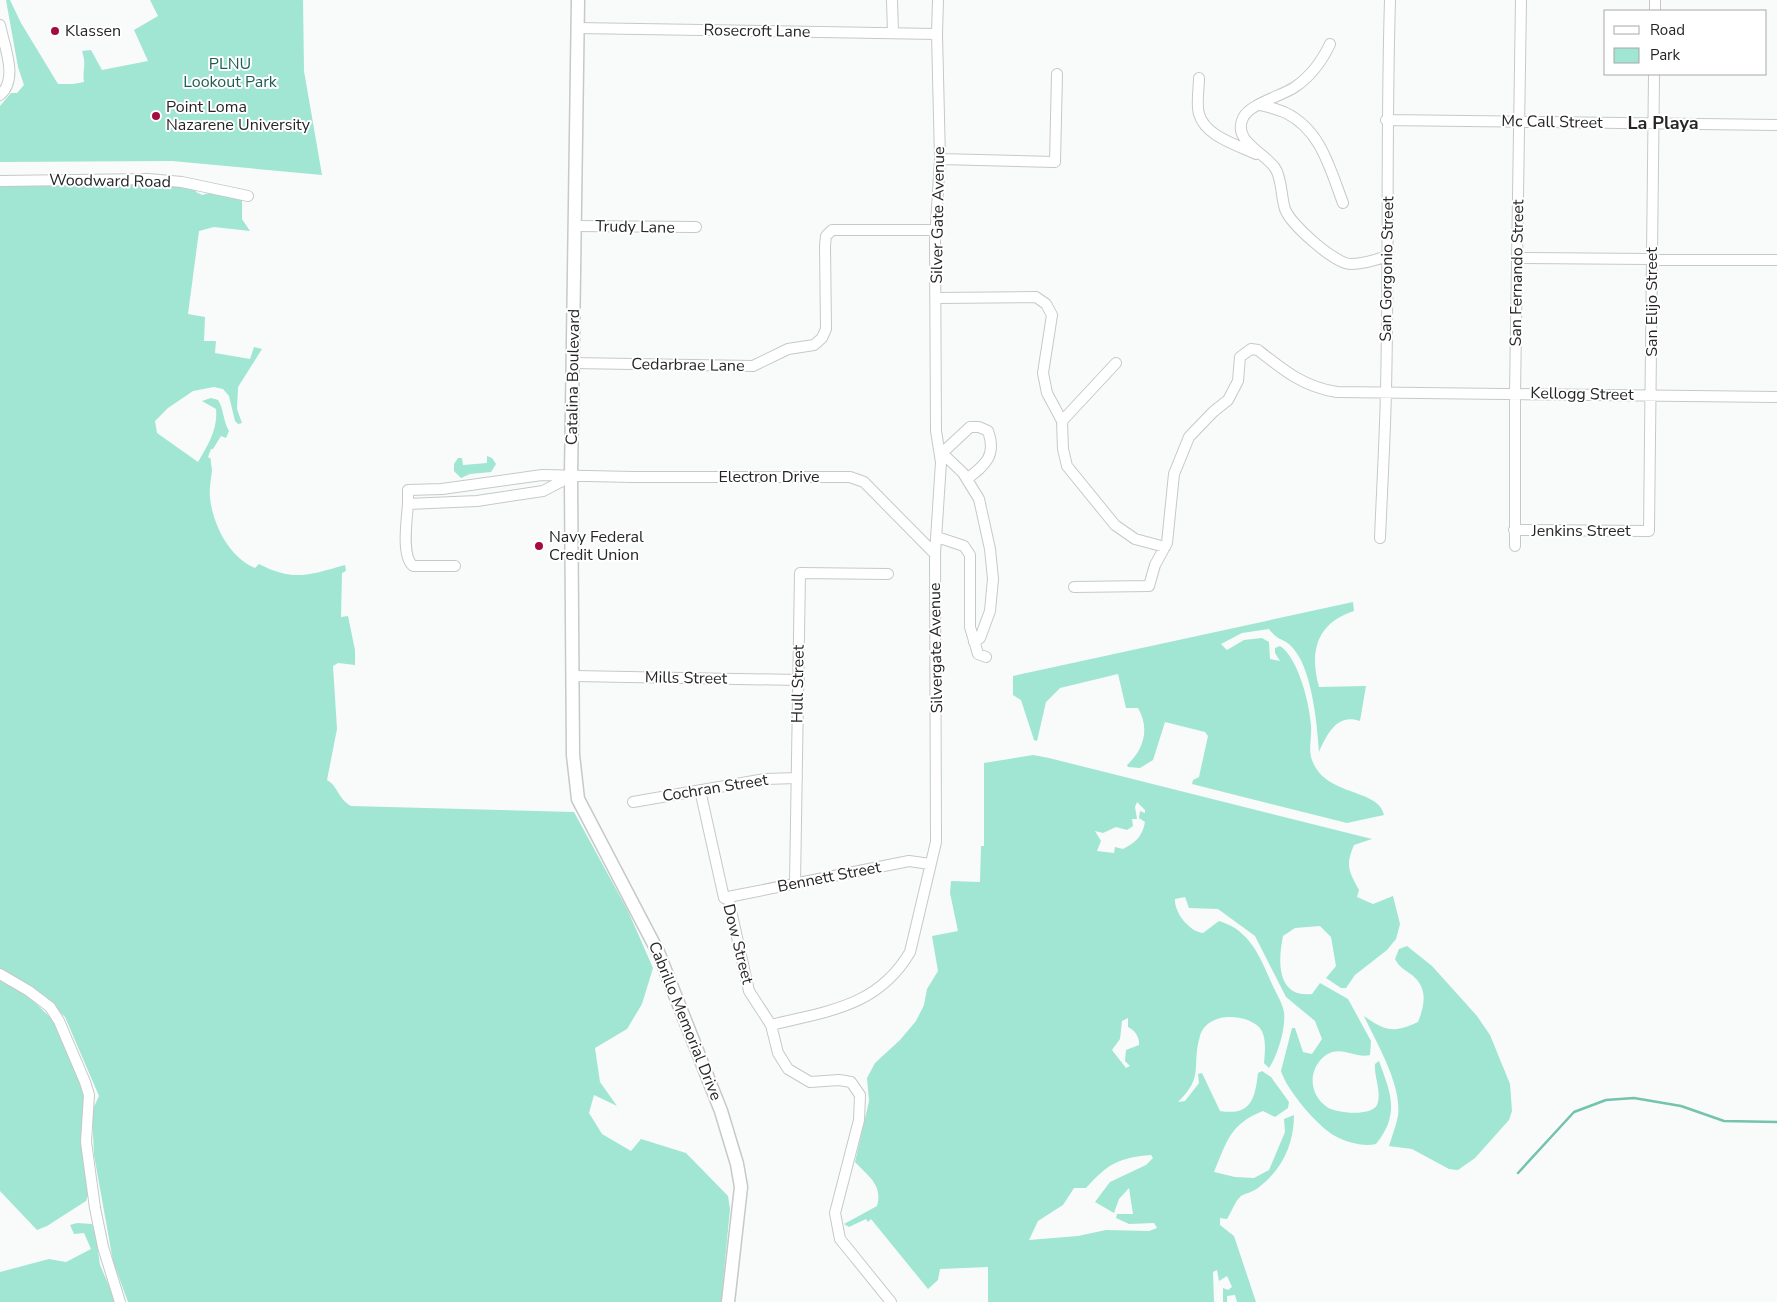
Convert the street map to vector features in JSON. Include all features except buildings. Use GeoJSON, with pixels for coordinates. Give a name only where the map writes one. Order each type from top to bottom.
{"type":"FeatureCollection","features":[{"type":"Feature","properties":{"kind":"main road","name":"Catalina Boulevard"},"geometry":{"type":"LineString","coordinates":[[573,755],[574,676],[571,477],[578,0]]}},
{"type":"Feature","properties":{"kind":"main road","name":"Cabrillo Memorial Drive"},"geometry":{"type":"LineString","coordinates":[[573,755],[578,799],[658,952],[721,1111],[737,1164],[741,1187],[733,1273],[728,1302]]}},
{"type":"Feature","properties":{"kind":"street"},"geometry":{"type":"LineString","coordinates":[[892,0],[893,33]]}},
{"type":"Feature","properties":{"kind":"street","name":"Silver Gate Avenue"},"geometry":{"type":"LineString","coordinates":[[936,430],[936,230],[940,160],[938,0]]}},
{"type":"Feature","properties":{"kind":"street","name":"San Gorgonio Street"},"geometry":{"type":"LineString","coordinates":[[1380,538],[1386,391],[1386,120],[1390,0]]}},
{"type":"Feature","properties":{"kind":"street","name":"San Fernando Street"},"geometry":{"type":"LineString","coordinates":[[1515,546],[1515,394],[1521,0]]}},
{"type":"Feature","properties":{"kind":"street"},"geometry":{"type":"LineString","coordinates":[[0,25],[10,75],[9,83],[0,95]]}},
{"type":"Feature","properties":{"kind":"street","name":"Rosecroft Lane"},"geometry":{"type":"LineString","coordinates":[[577,28],[937,34]]}},
{"type":"Feature","properties":{"kind":"street"},"geometry":{"type":"LineString","coordinates":[[1330,44],[1321,62],[1307,77],[1295,87],[1251,108],[1243,116],[1240,128],[1243,137],[1276,169],[1285,209],[1290,219],[1304,233],[1340,261],[1350,264],[1374,261],[1387,256]]}},
{"type":"Feature","properties":{"kind":"street"},"geometry":{"type":"LineString","coordinates":[[940,160],[1056,162],[1058,74]]}},
{"type":"Feature","properties":{"kind":"street","name":"San Elijo Street"},"geometry":{"type":"LineString","coordinates":[[1649,531],[1652,395],[1654,75]]}},
{"type":"Feature","properties":{"kind":"street"},"geometry":{"type":"LineString","coordinates":[[1199,78],[1198,113],[1204,126],[1230,142],[1266,158]]}},
{"type":"Feature","properties":{"kind":"street"},"geometry":{"type":"LineString","coordinates":[[1260,104],[1286,113],[1302,124],[1314,137],[1324,153],[1343,203]]}},
{"type":"Feature","properties":{"kind":"street","name":"Mc Call Street"},"geometry":{"type":"LineString","coordinates":[[1386,120],[1519,120],[1777,125]]}},
{"type":"Feature","properties":{"kind":"street","name":"Woodward Road"},"geometry":{"type":"LineString","coordinates":[[0,180],[148,179],[182,182],[248,196]]}},
{"type":"Feature","properties":{"kind":"street","name":"Trudy Lane"},"geometry":{"type":"LineString","coordinates":[[575,226],[696,227]]}},
{"type":"Feature","properties":{"kind":"street","name":"Cedarbrae Lane"},"geometry":{"type":"LineString","coordinates":[[573,364],[753,366],[788,350],[814,345],[822,338],[826,329],[826,236],[832,230],[936,230]]}},
{"type":"Feature","properties":{"kind":"street"},"geometry":{"type":"LineString","coordinates":[[1517,258],[1777,260]]}},
{"type":"Feature","properties":{"kind":"street"},"geometry":{"type":"LineString","coordinates":[[937,298],[1036,298],[1046,304],[1052,315],[1043,373],[1047,393],[1062,421],[1063,449],[1067,466],[1115,525],[1135,538],[1165,547],[1155,565],[1149,586],[1074,587]]}},
{"type":"Feature","properties":{"kind":"street","name":"Kellogg Street"},"geometry":{"type":"LineString","coordinates":[[1165,547],[1174,474],[1189,437],[1213,412],[1228,400],[1238,380],[1240,357],[1246,351],[1258,350],[1292,377],[1317,389],[1337,392],[1386,391],[1777,397]]}},
{"type":"Feature","properties":{"kind":"street"},"geometry":{"type":"LineString","coordinates":[[1062,421],[1116,363]]}},
{"type":"Feature","properties":{"kind":"street"},"geometry":{"type":"LineString","coordinates":[[967,479],[986,464],[991,451],[988,431],[980,427],[970,427],[940,452],[967,479],[979,499],[993,579],[990,611],[980,638],[974,642]]}},
{"type":"Feature","properties":{"kind":"street","name":"Silvergate Avenue"},"geometry":{"type":"LineString","coordinates":[[930,864],[936,842],[935,554],[941,462],[936,430]]}},
{"type":"Feature","properties":{"kind":"street","name":"Electron Drive"},"geometry":{"type":"LineString","coordinates":[[571,477],[543,491],[477,500],[408,504],[408,490],[442,489],[542,475],[571,477],[850,477],[864,482],[935,554]]}},
{"type":"Feature","properties":{"kind":"street"},"geometry":{"type":"LineString","coordinates":[[408,504],[406,554],[408,562],[413,566],[455,566]]}},
{"type":"Feature","properties":{"kind":"street","name":"Jenkins Street"},"geometry":{"type":"LineString","coordinates":[[1514,530],[1649,531]]}},
{"type":"Feature","properties":{"kind":"street"},"geometry":{"type":"LineString","coordinates":[[937,537],[964,546],[970,555],[970,627],[978,654],[986,658]]}},
{"type":"Feature","properties":{"kind":"street","name":"Hull Street"},"geometry":{"type":"LineString","coordinates":[[795,884],[800,573],[888,574]]}},
{"type":"Feature","properties":{"kind":"street","name":"Mills Street"},"geometry":{"type":"LineString","coordinates":[[574,676],[798,680]]}},
{"type":"Feature","properties":{"kind":"street","name":"Cochran Street"},"geometry":{"type":"LineString","coordinates":[[633,802],[765,779],[797,778]]}},
{"type":"Feature","properties":{"kind":"street","name":"Dow Street"},"geometry":{"type":"LineString","coordinates":[[700,790],[724,898],[728,897],[749,991],[770,1025],[778,1054],[788,1069],[810,1082],[839,1080],[851,1082],[860,1095],[859,1120],[836,1213],[840,1239],[891,1302]]}},
{"type":"Feature","properties":{"kind":"street","name":"Bennett Street"},"geometry":{"type":"LineString","coordinates":[[728,897],[909,861],[930,864]]}},
{"type":"Feature","properties":{"kind":"street"},"geometry":{"type":"LineString","coordinates":[[770,1025],[848,1006],[872,994],[901,968],[910,952],[930,864]]}},
{"type":"Feature","properties":{"kind":"street"},"geometry":{"type":"LineString","coordinates":[[0,974],[29,991],[50,1007],[59,1021],[85,1082],[89,1095],[86,1142],[95,1208],[103,1247],[120,1302]]}},
{"type":"Feature","properties":{"kind":"green space","name":"PLNU Lookout Park"},"geometry":{"type":"Polygon","coordinates":[[[6,0],[10,0],[21,23],[58,84],[73,84],[84,82],[82,51],[91,50],[102,70],[148,61],[134,30],[158,16],[150,0],[303,0],[304,71],[322,175],[172,161],[0,162],[0,106],[11,93],[17,93],[24,85],[18,67],[6,0]]]}},
{"type":"Feature","properties":{"kind":"green space"},"geometry":{"type":"Polygon","coordinates":[[[164,182],[195,187],[196,192],[202,195],[213,192],[242,199],[242,219],[250,231],[214,227],[199,231],[188,314],[205,317],[204,341],[216,341],[215,353],[250,359],[254,347],[262,349],[238,387],[237,409],[242,423],[238,424],[235,421],[229,396],[223,389],[214,387],[193,391],[168,408],[155,421],[157,433],[198,462],[212,437],[216,416],[216,409],[202,401],[211,398],[218,400],[229,431],[226,438],[221,436],[213,449],[211,449],[208,457],[211,459],[212,470],[210,498],[219,529],[230,548],[237,556],[255,568],[259,564],[271,570],[292,575],[311,574],[345,565],[346,571],[342,573],[341,617],[348,616],[355,650],[355,665],[338,663],[333,666],[337,729],[327,780],[334,786],[343,800],[351,806],[574,812],[628,911],[653,968],[642,1004],[627,1029],[595,1048],[600,1082],[617,1106],[594,1095],[589,1113],[602,1134],[631,1151],[641,1139],[686,1153],[728,1196],[730,1209],[721,1302],[128,1302],[113,1261],[94,1155],[92,1111],[99,1096],[65,1017],[42,995],[0,968],[0,184],[164,182]]]}},
{"type":"Feature","properties":{"kind":"green space"},"geometry":{"type":"Polygon","coordinates":[[[487,456],[492,458],[496,464],[491,472],[470,474],[461,478],[454,471],[454,464],[458,458],[462,458],[463,465],[487,463],[487,456]]]}},
{"type":"Feature","properties":{"kind":"green space"},"geometry":{"type":"Polygon","coordinates":[[[1353,602],[1354,611],[1341,616],[1324,631],[1316,650],[1315,662],[1319,687],[1366,686],[1360,721],[1352,719],[1339,723],[1329,732],[1319,752],[1315,711],[1308,680],[1304,666],[1290,645],[1275,636],[1269,629],[1242,633],[1221,644],[1227,650],[1244,640],[1262,638],[1269,642],[1270,659],[1280,661],[1275,653],[1275,648],[1280,646],[1286,652],[1292,660],[1302,682],[1311,726],[1311,756],[1319,772],[1339,787],[1372,800],[1380,806],[1384,815],[1347,823],[1192,784],[1193,780],[1199,777],[1208,736],[1205,732],[1165,722],[1153,760],[1140,768],[1128,767],[1127,765],[1138,753],[1141,746],[1144,723],[1138,708],[1126,708],[1118,674],[1060,688],[1046,702],[1037,741],[1034,740],[1021,700],[1013,695],[1013,676],[1353,602]]]}},
{"type":"Feature","properties":{"kind":"green space"},"geometry":{"type":"Polygon","coordinates":[[[1033,755],[1049,758],[1372,839],[1354,845],[1349,868],[1359,890],[1357,897],[1373,904],[1393,896],[1400,924],[1396,939],[1387,950],[1355,975],[1346,988],[1341,988],[1326,978],[1336,966],[1331,937],[1320,926],[1295,928],[1283,936],[1280,966],[1286,984],[1300,994],[1312,994],[1320,983],[1348,999],[1371,1041],[1370,1055],[1364,1056],[1338,1051],[1326,1055],[1316,1067],[1313,1081],[1316,1095],[1327,1107],[1337,1111],[1353,1113],[1368,1111],[1377,1105],[1378,1090],[1375,1064],[1379,1061],[1390,1094],[1391,1113],[1384,1133],[1376,1144],[1355,1143],[1335,1136],[1320,1125],[1296,1097],[1284,1079],[1281,1071],[1292,1028],[1295,1028],[1303,1052],[1312,1054],[1322,1039],[1315,1021],[1286,997],[1255,936],[1218,909],[1189,908],[1185,897],[1175,899],[1180,916],[1198,932],[1203,933],[1219,921],[1230,925],[1246,938],[1263,964],[1284,1012],[1281,1041],[1269,1068],[1264,1063],[1264,1039],[1262,1030],[1259,1027],[1252,1022],[1236,1017],[1226,1017],[1210,1022],[1200,1036],[1196,1070],[1192,1085],[1178,1102],[1185,1101],[1199,1083],[1198,1074],[1202,1073],[1220,1111],[1239,1111],[1250,1104],[1255,1091],[1258,1073],[1262,1071],[1271,1077],[1289,1102],[1288,1108],[1275,1117],[1263,1111],[1252,1116],[1236,1128],[1214,1172],[1235,1177],[1254,1178],[1269,1170],[1285,1132],[1284,1119],[1294,1115],[1292,1136],[1280,1165],[1258,1188],[1239,1198],[1227,1219],[1220,1218],[1220,1225],[1234,1236],[1256,1302],[1237,1302],[1235,1295],[1227,1296],[1227,1302],[1223,1302],[1223,1288],[1228,1290],[1232,1287],[1227,1276],[1219,1281],[1217,1270],[1213,1272],[1214,1302],[988,1302],[988,1267],[940,1269],[938,1280],[928,1289],[871,1219],[868,1222],[866,1219],[849,1227],[844,1224],[877,1206],[878,1192],[874,1182],[855,1162],[869,1101],[867,1078],[875,1063],[900,1040],[916,1021],[924,1005],[927,989],[938,971],[932,936],[958,931],[950,893],[951,881],[980,882],[981,846],[984,846],[984,763],[1033,755]],[[1137,802],[1135,807],[1137,819],[1132,819],[1133,826],[1127,830],[1116,827],[1103,833],[1095,831],[1101,841],[1097,851],[1114,853],[1115,847],[1123,849],[1138,839],[1145,822],[1139,818],[1140,811],[1145,813],[1145,810],[1137,802]],[[1128,1018],[1122,1021],[1120,1039],[1112,1050],[1126,1068],[1130,1066],[1125,1061],[1126,1050],[1139,1045],[1139,1042],[1135,1032],[1128,1027],[1128,1018]],[[1151,1155],[1121,1160],[1107,1168],[1086,1188],[1074,1188],[1063,1205],[1038,1221],[1029,1240],[1078,1236],[1106,1230],[1149,1231],[1157,1228],[1154,1223],[1129,1224],[1116,1218],[1117,1214],[1133,1214],[1129,1188],[1119,1199],[1114,1213],[1095,1202],[1110,1182],[1146,1165],[1153,1158],[1151,1155]]]}},
{"type":"Feature","properties":{"kind":"green space"},"geometry":{"type":"Polygon","coordinates":[[[1407,946],[1432,966],[1477,1016],[1490,1035],[1510,1084],[1512,1111],[1509,1120],[1475,1158],[1458,1170],[1449,1169],[1412,1149],[1389,1146],[1398,1116],[1396,1091],[1382,1052],[1364,1016],[1390,1029],[1402,1028],[1418,1022],[1424,997],[1421,985],[1395,959],[1399,949],[1407,946]]]}},
{"type":"Feature","properties":{"kind":"green space"},"geometry":{"type":"Polygon","coordinates":[[[0,979],[29,997],[52,1019],[64,1039],[85,1091],[90,1188],[86,1201],[47,1226],[37,1230],[0,1191],[0,979]]]}},
{"type":"Feature","properties":{"kind":"green space"},"geometry":{"type":"Polygon","coordinates":[[[77,1223],[92,1224],[96,1236],[100,1265],[116,1302],[0,1302],[0,1272],[49,1259],[66,1262],[91,1249],[84,1233],[74,1234],[70,1225],[77,1223]]]}},
{"type":"Feature","properties":{"kind":"waterway"},"geometry":{"type":"LineString","coordinates":[[1518,1173],[1574,1112],[1606,1100],[1634,1098],[1681,1106],[1724,1121],[1777,1122]]}},
{"type":"Feature","properties":{"kind":"place","name":"Klassen"},"geometry":{"type":"Point","coordinates":[55,31]}},
{"type":"Feature","properties":{"kind":"place","name":"Point Loma Nazarene University"},"geometry":{"type":"Point","coordinates":[156,116]}},
{"type":"Feature","properties":{"kind":"place","name":"Navy Federal Credit Union"},"geometry":{"type":"Point","coordinates":[539,546]}},
{"type":"Feature","properties":{"kind":"district","name":"La Playa"},"geometry":{"type":"Point","coordinates":[1663,123]}}]}
